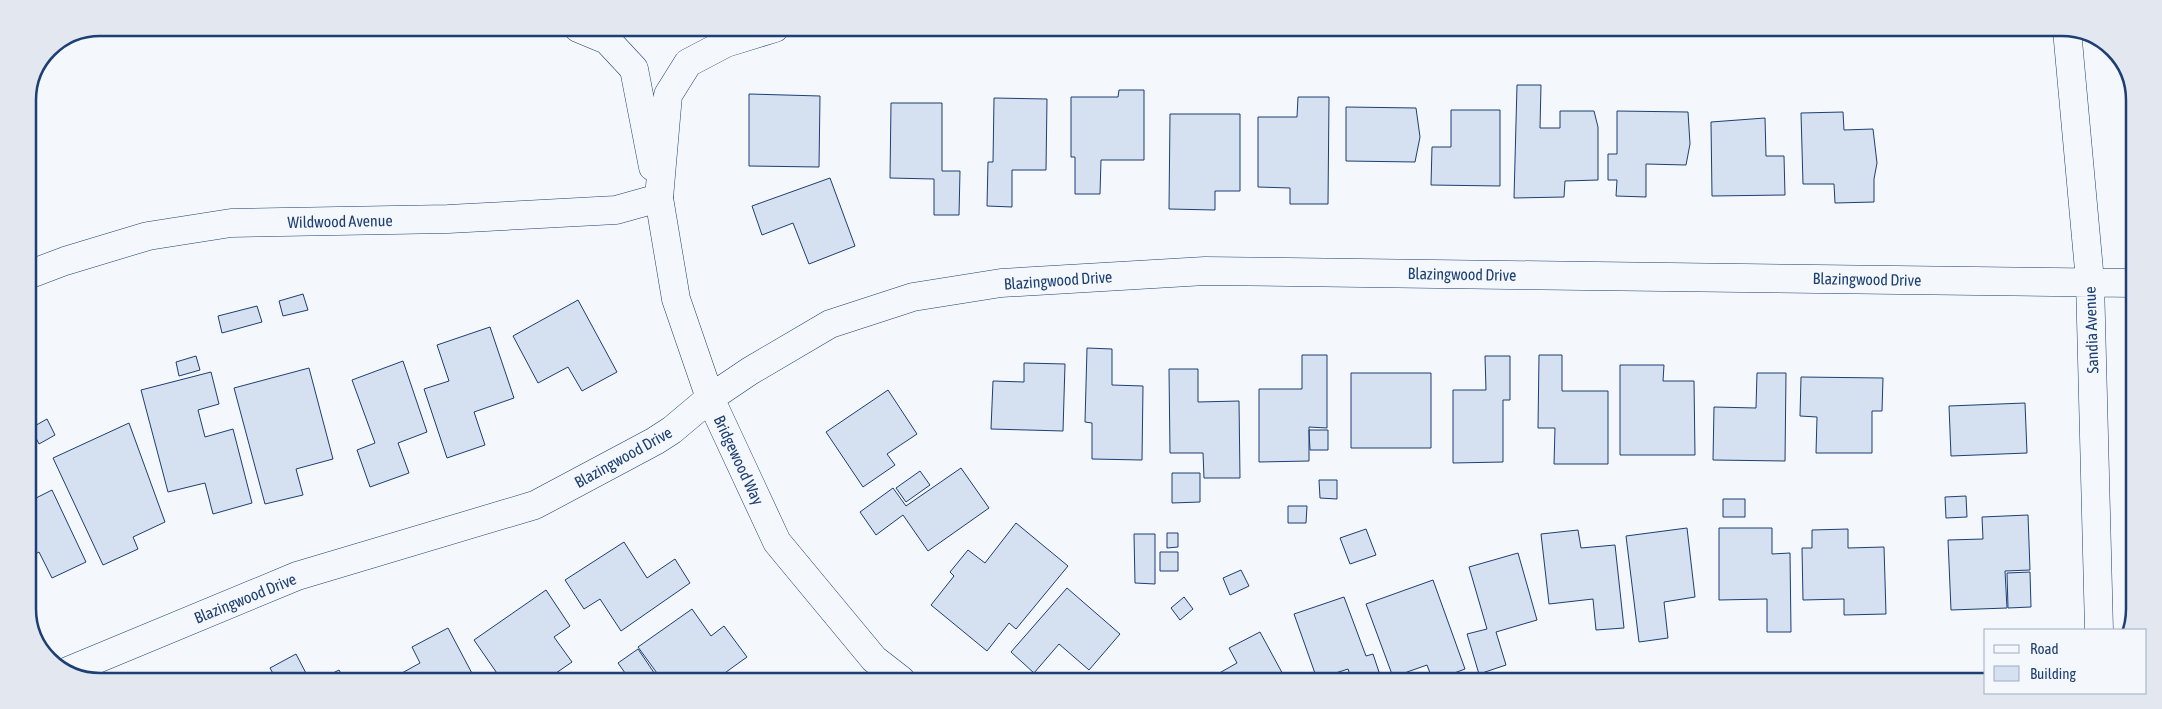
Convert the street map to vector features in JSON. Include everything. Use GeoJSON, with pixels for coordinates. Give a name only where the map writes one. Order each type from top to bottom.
{"type":"FeatureCollection","features":[{"type":"Feature","properties":{"kind":"main road"},"geometry":{"type":"LineString","coordinates":[[598,36],[608,40],[634,69],[659,198]]}},
{"type":"Feature","properties":{"kind":"main road"},"geometry":{"type":"LineString","coordinates":[[659,198],[668,95],[688,63],[726,43],[749,36]]}},
{"type":"Feature","properties":{"kind":"main road","name":"Sandia Avenue"},"geometry":{"type":"LineString","coordinates":[[2068,37],[2090,281],[2099,629]]}},
{"type":"Feature","properties":{"kind":"main road","name":"Wildwood Avenue"},"geometry":{"type":"LineString","coordinates":[[36,272],[65,261],[148,236],[231,223],[448,219],[616,210],[659,198]]}},
{"type":"Feature","properties":{"kind":"main road","name":"Bridgewood Way"},"geometry":{"type":"LineString","coordinates":[[659,198],[676,299],[710,398],[777,542],[874,659],[892,673]]}},
{"type":"Feature","properties":{"kind":"main road","name":"Blazingwood Drive"},"geometry":{"type":"LineString","coordinates":[[76,668],[297,576],[535,506],[655,441],[672,430],[710,398],[762,363],[830,324],[913,297],[1001,283],[1205,271],[2126,283]]}},
{"type":"Feature","properties":{"kind":"building"},"geometry":{"type":"Polygon","coordinates":[[[1517,85],[1541,85],[1540,128],[1560,128],[1560,111],[1594,111],[1598,127],[1598,180],[1565,181],[1564,197],[1514,198],[1517,85]]]}},
{"type":"Feature","properties":{"kind":"building"},"geometry":{"type":"Polygon","coordinates":[[[1119,90],[1144,90],[1144,160],[1101,160],[1100,194],[1075,194],[1075,157],[1071,157],[1071,97],[1118,97],[1119,90]]]}},
{"type":"Feature","properties":{"kind":"building"},"geometry":{"type":"Polygon","coordinates":[[[749,94],[820,96],[819,167],[749,166],[749,94]]]}},
{"type":"Feature","properties":{"kind":"building"},"geometry":{"type":"Polygon","coordinates":[[[1298,97],[1329,97],[1328,204],[1290,204],[1290,188],[1258,187],[1258,117],[1297,117],[1298,97]]]}},
{"type":"Feature","properties":{"kind":"building"},"geometry":{"type":"Polygon","coordinates":[[[994,98],[1047,99],[1046,170],[1012,170],[1012,207],[987,206],[988,162],[993,162],[994,98]]]}},
{"type":"Feature","properties":{"kind":"building"},"geometry":{"type":"Polygon","coordinates":[[[891,103],[942,103],[942,171],[960,171],[959,215],[934,215],[934,179],[890,178],[891,103]]]}},
{"type":"Feature","properties":{"kind":"building"},"geometry":{"type":"Polygon","coordinates":[[[1346,107],[1416,108],[1420,137],[1415,162],[1346,161],[1346,107]]]}},
{"type":"Feature","properties":{"kind":"building"},"geometry":{"type":"Polygon","coordinates":[[[1451,110],[1500,110],[1500,186],[1431,185],[1432,147],[1451,147],[1451,110]]]}},
{"type":"Feature","properties":{"kind":"building"},"geometry":{"type":"Polygon","coordinates":[[[1617,111],[1688,112],[1690,144],[1686,165],[1646,164],[1646,197],[1616,196],[1617,180],[1608,180],[1608,154],[1617,154],[1617,111]]]}},
{"type":"Feature","properties":{"kind":"building"},"geometry":{"type":"Polygon","coordinates":[[[1843,112],[1844,130],[1873,129],[1877,163],[1874,179],[1874,202],[1835,203],[1834,184],[1803,184],[1801,113],[1843,112]]]}},
{"type":"Feature","properties":{"kind":"building"},"geometry":{"type":"Polygon","coordinates":[[[1170,114],[1240,114],[1240,191],[1215,191],[1215,210],[1169,209],[1170,114]]]}},
{"type":"Feature","properties":{"kind":"building"},"geometry":{"type":"Polygon","coordinates":[[[1765,118],[1766,156],[1784,156],[1785,195],[1712,196],[1711,122],[1765,118]]]}},
{"type":"Feature","properties":{"kind":"building"},"geometry":{"type":"Polygon","coordinates":[[[830,178],[855,246],[809,264],[793,223],[762,235],[752,206],[830,178]]]}},
{"type":"Feature","properties":{"kind":"building"},"geometry":{"type":"Polygon","coordinates":[[[303,294],[308,310],[283,316],[279,301],[303,294]]]}},
{"type":"Feature","properties":{"kind":"building"},"geometry":{"type":"Polygon","coordinates":[[[578,300],[617,372],[582,391],[568,367],[538,383],[513,336],[578,300]]]}},
{"type":"Feature","properties":{"kind":"building"},"geometry":{"type":"Polygon","coordinates":[[[257,306],[262,322],[222,333],[218,316],[257,306]]]}},
{"type":"Feature","properties":{"kind":"building"},"geometry":{"type":"Polygon","coordinates":[[[490,327],[514,398],[474,412],[485,445],[447,458],[424,389],[449,381],[437,345],[490,327]]]}},
{"type":"Feature","properties":{"kind":"building"},"geometry":{"type":"Polygon","coordinates":[[[1087,348],[1112,349],[1112,385],[1143,386],[1142,460],[1092,459],[1092,423],[1085,422],[1087,348]]]}},
{"type":"Feature","properties":{"kind":"building"},"geometry":{"type":"Polygon","coordinates":[[[1302,355],[1327,355],[1327,428],[1309,427],[1309,461],[1259,462],[1259,389],[1302,389],[1302,355]]]}},
{"type":"Feature","properties":{"kind":"building"},"geometry":{"type":"Polygon","coordinates":[[[1539,355],[1562,355],[1562,391],[1608,391],[1608,464],[1554,464],[1555,428],[1538,428],[1539,355]]]}},
{"type":"Feature","properties":{"kind":"building"},"geometry":{"type":"Polygon","coordinates":[[[196,356],[200,370],[179,376],[176,362],[196,356]]]}},
{"type":"Feature","properties":{"kind":"building"},"geometry":{"type":"Polygon","coordinates":[[[1485,356],[1510,356],[1510,400],[1503,400],[1503,462],[1453,463],[1453,390],[1486,390],[1485,356]]]}},
{"type":"Feature","properties":{"kind":"building"},"geometry":{"type":"Polygon","coordinates":[[[403,361],[427,432],[398,443],[409,473],[370,487],[357,450],[375,443],[352,380],[403,361]]]}},
{"type":"Feature","properties":{"kind":"building"},"geometry":{"type":"Polygon","coordinates":[[[1024,363],[1065,364],[1063,431],[991,429],[993,381],[1024,382],[1024,363]]]}},
{"type":"Feature","properties":{"kind":"building"},"geometry":{"type":"Polygon","coordinates":[[[1620,365],[1664,365],[1663,381],[1694,381],[1695,455],[1620,455],[1620,365]]]}},
{"type":"Feature","properties":{"kind":"building"},"geometry":{"type":"Polygon","coordinates":[[[309,368],[333,459],[296,469],[303,495],[265,504],[234,388],[309,368]]]}},
{"type":"Feature","properties":{"kind":"building"},"geometry":{"type":"Polygon","coordinates":[[[1169,369],[1198,369],[1198,402],[1239,401],[1240,478],[1204,478],[1203,453],[1170,453],[1169,369]]]}},
{"type":"Feature","properties":{"kind":"building"},"geometry":{"type":"Polygon","coordinates":[[[211,372],[219,404],[198,410],[205,437],[233,429],[252,503],[213,514],[205,483],[168,492],[141,390],[211,372]]]}},
{"type":"Feature","properties":{"kind":"building"},"geometry":{"type":"Polygon","coordinates":[[[1351,373],[1431,373],[1431,448],[1351,448],[1351,373]]]}},
{"type":"Feature","properties":{"kind":"building"},"geometry":{"type":"Polygon","coordinates":[[[1757,373],[1786,373],[1785,461],[1713,460],[1714,407],[1756,408],[1757,373]]]}},
{"type":"Feature","properties":{"kind":"building"},"geometry":{"type":"Polygon","coordinates":[[[1801,377],[1883,378],[1882,411],[1872,411],[1872,453],[1816,453],[1817,417],[1800,416],[1801,377]]]}},
{"type":"Feature","properties":{"kind":"building"},"geometry":{"type":"Polygon","coordinates":[[[888,390],[917,434],[887,454],[895,465],[863,487],[826,432],[888,390]]]}},
{"type":"Feature","properties":{"kind":"building"},"geometry":{"type":"Polygon","coordinates":[[[2025,403],[2027,453],[1951,456],[1949,406],[2025,403]]]}},
{"type":"Feature","properties":{"kind":"building"},"geometry":{"type":"Polygon","coordinates":[[[47,419],[55,435],[39,444],[36,438],[36,425],[47,419]]]}},
{"type":"Feature","properties":{"kind":"building"},"geometry":{"type":"Polygon","coordinates":[[[129,423],[165,522],[133,537],[138,549],[103,565],[53,458],[129,423]]]}},
{"type":"Feature","properties":{"kind":"building"},"geometry":{"type":"Polygon","coordinates":[[[1309,430],[1328,430],[1328,450],[1310,450],[1309,430]]]}},
{"type":"Feature","properties":{"kind":"building"},"geometry":{"type":"Polygon","coordinates":[[[961,468],[989,508],[928,551],[903,515],[876,535],[860,512],[893,488],[906,506],[961,468]]]}},
{"type":"Feature","properties":{"kind":"building"},"geometry":{"type":"Polygon","coordinates":[[[920,471],[930,485],[906,502],[896,488],[920,471]]]}},
{"type":"Feature","properties":{"kind":"building"},"geometry":{"type":"Polygon","coordinates":[[[1172,473],[1200,473],[1200,502],[1172,503],[1172,473]]]}},
{"type":"Feature","properties":{"kind":"building"},"geometry":{"type":"Polygon","coordinates":[[[1319,480],[1337,480],[1337,499],[1320,498],[1319,480]]]}},
{"type":"Feature","properties":{"kind":"building"},"geometry":{"type":"Polygon","coordinates":[[[52,490],[86,562],[52,578],[39,552],[36,554],[36,498],[52,490]]]}},
{"type":"Feature","properties":{"kind":"building"},"geometry":{"type":"Polygon","coordinates":[[[1966,496],[1967,517],[1946,518],[1945,497],[1966,496]]]}},
{"type":"Feature","properties":{"kind":"building"},"geometry":{"type":"Polygon","coordinates":[[[1723,499],[1745,499],[1745,517],[1723,517],[1723,499]]]}},
{"type":"Feature","properties":{"kind":"building"},"geometry":{"type":"Polygon","coordinates":[[[1288,506],[1307,506],[1306,523],[1288,523],[1288,506]]]}},
{"type":"Feature","properties":{"kind":"building"},"geometry":{"type":"Polygon","coordinates":[[[2028,515],[2030,570],[2005,571],[2007,608],[1951,610],[1948,540],[1983,539],[1982,517],[2028,515]]]}},
{"type":"Feature","properties":{"kind":"building"},"geometry":{"type":"Polygon","coordinates":[[[1016,523],[1068,566],[1016,629],[1009,623],[987,651],[931,605],[954,576],[950,572],[968,550],[985,563],[1016,523]]]}},
{"type":"Feature","properties":{"kind":"building"},"geometry":{"type":"Polygon","coordinates":[[[1687,528],[1695,597],[1664,602],[1668,638],[1639,642],[1626,536],[1687,528]]]}},
{"type":"Feature","properties":{"kind":"building"},"geometry":{"type":"Polygon","coordinates":[[[1719,528],[1772,528],[1772,554],[1790,553],[1791,632],[1767,632],[1767,599],[1719,600],[1719,528]]]}},
{"type":"Feature","properties":{"kind":"building"},"geometry":{"type":"Polygon","coordinates":[[[1366,529],[1376,555],[1350,564],[1340,538],[1366,529]]]}},
{"type":"Feature","properties":{"kind":"building"},"geometry":{"type":"Polygon","coordinates":[[[1848,529],[1848,548],[1884,547],[1886,614],[1844,615],[1844,599],[1803,600],[1802,548],[1812,548],[1812,530],[1848,529]]]}},
{"type":"Feature","properties":{"kind":"building"},"geometry":{"type":"Polygon","coordinates":[[[1578,530],[1581,548],[1615,545],[1624,628],[1596,630],[1593,599],[1549,604],[1541,534],[1578,530]]]}},
{"type":"Feature","properties":{"kind":"building"},"geometry":{"type":"Polygon","coordinates":[[[1167,533],[1178,533],[1178,547],[1167,548],[1167,533]]]}},
{"type":"Feature","properties":{"kind":"building"},"geometry":{"type":"Polygon","coordinates":[[[1134,534],[1155,534],[1155,584],[1135,583],[1134,534]]]}},
{"type":"Feature","properties":{"kind":"building"},"geometry":{"type":"Polygon","coordinates":[[[624,542],[647,578],[675,559],[690,583],[621,631],[600,599],[584,609],[565,580],[624,542]]]}},
{"type":"Feature","properties":{"kind":"building"},"geometry":{"type":"Polygon","coordinates":[[[1160,552],[1178,552],[1178,571],[1160,571],[1160,552]]]}},
{"type":"Feature","properties":{"kind":"building"},"geometry":{"type":"Polygon","coordinates":[[[1518,553],[1537,620],[1496,632],[1506,665],[1482,673],[1479,673],[1467,634],[1487,629],[1469,567],[1518,553]]]}},
{"type":"Feature","properties":{"kind":"building"},"geometry":{"type":"Polygon","coordinates":[[[1241,570],[1249,586],[1230,595],[1223,578],[1241,570]]]}},
{"type":"Feature","properties":{"kind":"building"},"geometry":{"type":"Polygon","coordinates":[[[2030,572],[2031,607],[2008,608],[2007,573],[2030,572]]]}},
{"type":"Feature","properties":{"kind":"building"},"geometry":{"type":"Polygon","coordinates":[[[1433,580],[1465,669],[1454,673],[1430,673],[1427,665],[1404,673],[1392,673],[1366,604],[1433,580]]]}},
{"type":"Feature","properties":{"kind":"building"},"geometry":{"type":"Polygon","coordinates":[[[1067,588],[1120,634],[1089,670],[1059,644],[1034,673],[1011,652],[1067,588]]]}},
{"type":"Feature","properties":{"kind":"building"},"geometry":{"type":"Polygon","coordinates":[[[546,590],[570,626],[554,637],[572,662],[556,673],[497,673],[474,640],[546,590]]]}},
{"type":"Feature","properties":{"kind":"building"},"geometry":{"type":"Polygon","coordinates":[[[1184,597],[1193,609],[1180,620],[1171,608],[1184,597]]]}},
{"type":"Feature","properties":{"kind":"building"},"geometry":{"type":"Polygon","coordinates":[[[1344,597],[1366,656],[1373,654],[1379,673],[1349,673],[1348,669],[1336,673],[1315,673],[1294,614],[1344,597]]]}},
{"type":"Feature","properties":{"kind":"building"},"geometry":{"type":"Polygon","coordinates":[[[692,609],[711,636],[724,626],[747,657],[725,673],[657,673],[638,647],[692,609]]]}},
{"type":"Feature","properties":{"kind":"building"},"geometry":{"type":"Polygon","coordinates":[[[448,628],[472,673],[402,673],[420,663],[412,647],[448,628]]]}},
{"type":"Feature","properties":{"kind":"building"},"geometry":{"type":"Polygon","coordinates":[[[1260,632],[1282,673],[1219,673],[1237,663],[1229,648],[1260,632]]]}},
{"type":"Feature","properties":{"kind":"building"},"geometry":{"type":"Polygon","coordinates":[[[638,649],[654,673],[625,673],[618,663],[638,649]]]}},
{"type":"Feature","properties":{"kind":"building"},"geometry":{"type":"Polygon","coordinates":[[[296,654],[306,673],[273,673],[270,668],[296,654]]]}}]}
